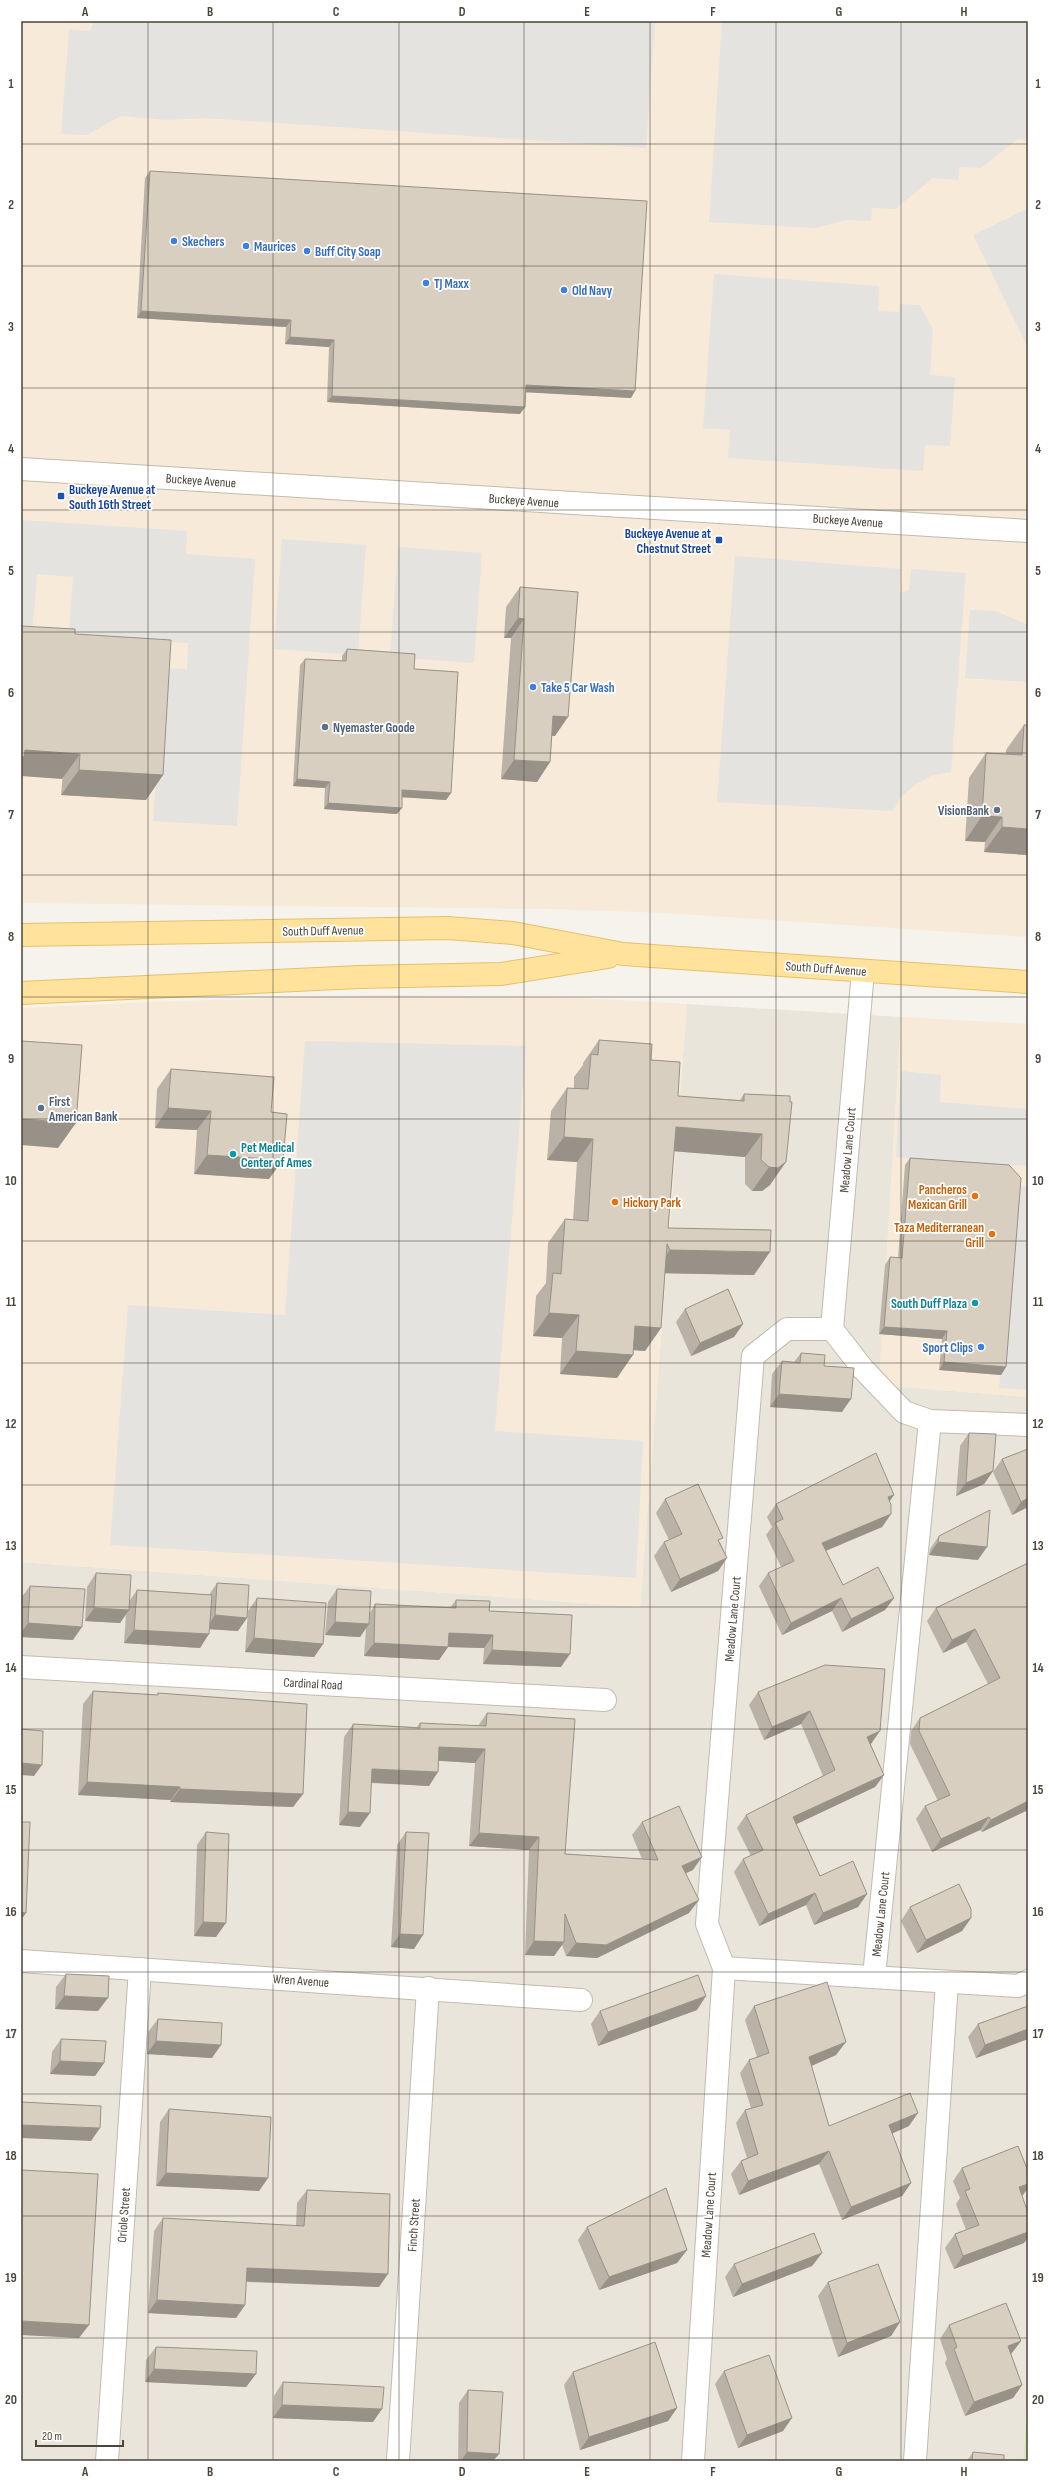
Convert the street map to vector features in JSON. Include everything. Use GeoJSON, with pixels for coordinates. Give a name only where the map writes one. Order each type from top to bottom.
{"type":"FeatureCollection","features":[{"type":"Feature","properties":{"kind":"main road","name":"South Duff Avenue"},"geometry":{"type":"LineString","coordinates":[[21,935],[447,928],[513,933],[623,954],[1028,982]]}},
{"type":"Feature","properties":{"kind":"main road","name":"South Duff Avenue"},"geometry":{"type":"LineString","coordinates":[[21,993],[352,978],[500,974],[623,954]]}},
{"type":"Feature","properties":{"kind":"street","name":"Buckeye Avenue"},"geometry":{"type":"LineString","coordinates":[[21,469],[1028,531]]}},
{"type":"Feature","properties":{"kind":"street","name":"Meadow Lane Court"},"geometry":{"type":"LineString","coordinates":[[693,2461],[724,1968],[707,1924],[753,1356],[787,1329],[832,1329],[863,971]]}},
{"type":"Feature","properties":{"kind":"street"},"geometry":{"type":"LineString","coordinates":[[832,1329],[864,1369],[904,1412],[930,1421],[1028,1425]]}},
{"type":"Feature","properties":{"kind":"street","name":"Meadow Lane Court"},"geometry":{"type":"LineString","coordinates":[[874,1976],[930,1421]]}},
{"type":"Feature","properties":{"kind":"street","name":"Cardinal Road"},"geometry":{"type":"LineString","coordinates":[[21,1667],[605,1700]]}},
{"type":"Feature","properties":{"kind":"street","name":"Wren Avenue"},"geometry":{"type":"LineString","coordinates":[[21,1961],[428,1988],[581,2000]]}},
{"type":"Feature","properties":{"kind":"street"},"geometry":{"type":"LineString","coordinates":[[724,1968],[1018,1986],[1028,1981]]}},
{"type":"Feature","properties":{"kind":"street","name":"Oriole Street"},"geometry":{"type":"LineString","coordinates":[[107,2461],[140,1969]]}},
{"type":"Feature","properties":{"kind":"street"},"geometry":{"type":"LineString","coordinates":[[915,2461],[947,1982]]}},
{"type":"Feature","properties":{"kind":"street","name":"Finch Street"},"geometry":{"type":"LineString","coordinates":[[398,2461],[428,1988]]}},
{"type":"Feature","properties":{"kind":"shaded area"},"geometry":{"type":"Polygon","coordinates":[[[21,21],[1028,21],[1028,937],[665,913],[550,909],[21,903],[21,21]]]}},
{"type":"Feature","properties":{"kind":"shaded area"},"geometry":{"type":"Polygon","coordinates":[[[94,21],[655,21],[646,148],[205,118],[167,120],[121,116],[87,135],[61,134],[69,29],[90,31],[94,21]]]}},
{"type":"Feature","properties":{"kind":"shaded area"},"geometry":{"type":"Polygon","coordinates":[[[722,21],[1028,21],[1028,140],[1018,139],[981,168],[959,167],[958,180],[933,178],[895,209],[872,208],[871,221],[847,220],[815,228],[709,222],[722,21]]]}},
{"type":"Feature","properties":{"kind":"shaded area"},"geometry":{"type":"Polygon","coordinates":[[[1028,208],[1028,348],[973,235],[1028,208]]]}},
{"type":"Feature","properties":{"kind":"shaded area"},"geometry":{"type":"Polygon","coordinates":[[[714,274],[879,286],[878,311],[899,312],[900,304],[920,305],[933,330],[930,375],[955,377],[950,446],[925,445],[923,471],[728,458],[730,430],[703,428],[714,274]]]}},
{"type":"Feature","properties":{"kind":"shaded area"},"geometry":{"type":"Polygon","coordinates":[[[21,520],[187,531],[186,554],[255,559],[237,826],[153,821],[164,668],[187,669],[188,643],[153,641],[67,654],[73,577],[37,574],[31,648],[21,647],[21,520]]]}},
{"type":"Feature","properties":{"kind":"shaded area"},"geometry":{"type":"Polygon","coordinates":[[[282,539],[366,545],[358,655],[274,649],[282,539]]]}},
{"type":"Feature","properties":{"kind":"shaded area"},"geometry":{"type":"Polygon","coordinates":[[[398,547],[482,553],[474,663],[390,657],[398,547]]]}},
{"type":"Feature","properties":{"kind":"shaded area"},"geometry":{"type":"Polygon","coordinates":[[[735,556],[901,569],[899,590],[901,593],[909,590],[911,569],[966,573],[951,772],[933,775],[916,784],[901,797],[893,811],[717,802],[735,556]]]}},
{"type":"Feature","properties":{"kind":"shaded area"},"geometry":{"type":"Polygon","coordinates":[[[970,610],[996,611],[1028,625],[1028,682],[965,678],[970,610]]]}},
{"type":"Feature","properties":{"kind":"shaded area"},"geometry":{"type":"Polygon","coordinates":[[[375,995],[561,997],[687,1004],[640,1607],[21,1562],[21,1008],[150,1002],[375,995]]]}},
{"type":"Feature","properties":{"kind":"shaded area"},"geometry":{"type":"Polygon","coordinates":[[[687,1004],[901,1017],[879,1385],[1028,1397],[1028,2398],[1023,2461],[21,2461],[21,1562],[640,1607],[687,1004]]]}},
{"type":"Feature","properties":{"kind":"shaded area"},"geometry":{"type":"Polygon","coordinates":[[[901,1017],[1028,1024],[1028,1397],[879,1385],[901,1017]]]}},
{"type":"Feature","properties":{"kind":"shaded area"},"geometry":{"type":"Polygon","coordinates":[[[305,1041],[526,1046],[495,1431],[643,1441],[636,1578],[110,1545],[128,1305],[285,1315],[305,1041]]]}},
{"type":"Feature","properties":{"kind":"shaded area"},"geometry":{"type":"Polygon","coordinates":[[[901,1071],[941,1075],[940,1102],[1028,1109],[1026,1166],[896,1157],[901,1071]]]}},
{"type":"Feature","properties":{"kind":"shaded area"},"geometry":{"type":"Polygon","coordinates":[[[1015,1186],[1028,1187],[1028,1390],[999,1388],[1015,1186]]]}},
{"type":"Feature","properties":{"kind":"green space"},"geometry":{"type":"Polygon","coordinates":[[[1028,2398],[1028,2461],[1023,2461],[1028,2398]]]}},
{"type":"Feature","properties":{"kind":"building"},"geometry":{"type":"Polygon","coordinates":[[[150,171],[647,201],[635,391],[526,385],[525,407],[332,396],[334,340],[290,337],[291,320],[141,311],[150,171]]]}},
{"type":"Feature","properties":{"kind":"building","name":"Take 5 Car Wash"},"geometry":{"type":"Polygon","coordinates":[[[520,587],[578,592],[568,717],[553,716],[550,762],[514,760],[524,619],[518,618],[520,587]]]}},
{"type":"Feature","properties":{"kind":"building"},"geometry":{"type":"Polygon","coordinates":[[[21,626],[75,629],[75,634],[171,640],[163,775],[79,770],[80,754],[25,750],[24,757],[21,757],[21,626]]]}},
{"type":"Feature","properties":{"kind":"building"},"geometry":{"type":"Polygon","coordinates":[[[347,649],[415,654],[414,669],[458,672],[451,793],[402,790],[402,808],[328,803],[330,782],[297,779],[305,659],[346,661],[347,649]]]}},
{"type":"Feature","properties":{"kind":"building"},"geometry":{"type":"Polygon","coordinates":[[[1024,725],[1028,725],[1028,829],[1002,827],[1002,817],[982,816],[986,753],[1022,755],[1024,725]]]}},
{"type":"Feature","properties":{"kind":"building","name":"Hickory Park"},"geometry":{"type":"Polygon","coordinates":[[[599,1040],[652,1044],[651,1060],[680,1062],[678,1096],[744,1101],[744,1094],[790,1096],[790,1102],[792,1102],[786,1162],[778,1168],[769,1167],[761,1160],[762,1134],[676,1127],[668,1228],[771,1230],[770,1252],[670,1250],[667,1244],[661,1328],[635,1326],[633,1355],[576,1351],[579,1315],[549,1313],[553,1273],[561,1274],[565,1219],[588,1221],[593,1139],[564,1137],[567,1088],[588,1089],[591,1054],[598,1055],[599,1040]]]}},
{"type":"Feature","properties":{"kind":"building"},"geometry":{"type":"Polygon","coordinates":[[[21,1041],[82,1045],[76,1123],[21,1119],[21,1041]]]}},
{"type":"Feature","properties":{"kind":"building"},"geometry":{"type":"Polygon","coordinates":[[[171,1069],[274,1077],[271,1112],[287,1114],[283,1160],[207,1155],[211,1111],[168,1108],[171,1069]]]}},
{"type":"Feature","properties":{"kind":"building","name":"South Duff Plaza"},"geometry":{"type":"Polygon","coordinates":[[[910,1158],[1009,1165],[1021,1178],[1006,1367],[944,1362],[947,1331],[884,1327],[890,1257],[902,1258],[910,1158]]]}},
{"type":"Feature","properties":{"kind":"building"},"geometry":{"type":"Polygon","coordinates":[[[728,1289],[743,1324],[700,1343],[685,1309],[728,1289]]]}},
{"type":"Feature","properties":{"kind":"building"},"geometry":{"type":"Polygon","coordinates":[[[801,1353],[825,1355],[824,1366],[854,1368],[851,1399],[779,1394],[782,1361],[800,1363],[801,1353]]]}},
{"type":"Feature","properties":{"kind":"building"},"geometry":{"type":"Polygon","coordinates":[[[969,1433],[996,1434],[993,1471],[966,1483],[969,1433]]]}},
{"type":"Feature","properties":{"kind":"building"},"geometry":{"type":"Polygon","coordinates":[[[1028,1449],[1028,1498],[1021,1502],[1002,1459],[1028,1449]]]}},
{"type":"Feature","properties":{"kind":"building"},"geometry":{"type":"Polygon","coordinates":[[[876,1453],[894,1495],[888,1497],[891,1505],[891,1514],[822,1543],[843,1585],[878,1567],[894,1598],[851,1619],[841,1598],[791,1623],[768,1573],[794,1561],[775,1523],[783,1519],[776,1504],[876,1453]]]}},
{"type":"Feature","properties":{"kind":"building"},"geometry":{"type":"Polygon","coordinates":[[[698,1484],[723,1538],[718,1540],[727,1558],[680,1579],[664,1542],[682,1534],[665,1499],[698,1484]]]}},
{"type":"Feature","properties":{"kind":"building"},"geometry":{"type":"Polygon","coordinates":[[[990,1510],[987,1547],[938,1542],[939,1536],[990,1510]]]}},
{"type":"Feature","properties":{"kind":"building"},"geometry":{"type":"Polygon","coordinates":[[[1028,1563],[1028,1801],[991,1820],[989,1817],[941,1839],[925,1806],[950,1795],[919,1731],[920,1718],[1000,1678],[975,1629],[952,1640],[936,1608],[1028,1563]]]}},
{"type":"Feature","properties":{"kind":"building"},"geometry":{"type":"Polygon","coordinates":[[[96,1573],[131,1575],[129,1610],[94,1608],[96,1573]]]}},
{"type":"Feature","properties":{"kind":"building"},"geometry":{"type":"Polygon","coordinates":[[[217,1583],[249,1585],[247,1618],[215,1615],[217,1583]]]}},
{"type":"Feature","properties":{"kind":"building"},"geometry":{"type":"Polygon","coordinates":[[[30,1586],[85,1589],[82,1627],[28,1623],[30,1586]]]}},
{"type":"Feature","properties":{"kind":"building"},"geometry":{"type":"Polygon","coordinates":[[[337,1589],[371,1591],[369,1624],[335,1622],[337,1589]]]}},
{"type":"Feature","properties":{"kind":"building"},"geometry":{"type":"Polygon","coordinates":[[[137,1590],[212,1595],[209,1634],[134,1630],[137,1590]]]}},
{"type":"Feature","properties":{"kind":"building"},"geometry":{"type":"Polygon","coordinates":[[[257,1598],[326,1603],[323,1644],[254,1638],[257,1598]]]}},
{"type":"Feature","properties":{"kind":"building"},"geometry":{"type":"Polygon","coordinates":[[[456,1600],[490,1601],[489,1611],[572,1615],[570,1654],[492,1650],[493,1635],[449,1633],[448,1647],[374,1643],[375,1604],[456,1608],[456,1600]]]}},
{"type":"Feature","properties":{"kind":"building"},"geometry":{"type":"Polygon","coordinates":[[[825,1665],[885,1669],[880,1731],[867,1737],[884,1775],[793,1817],[820,1876],[853,1861],[867,1894],[823,1913],[815,1893],[768,1914],[743,1859],[763,1850],[746,1815],[835,1770],[810,1711],[772,1727],[758,1692],[825,1665]]]}},
{"type":"Feature","properties":{"kind":"building"},"geometry":{"type":"Polygon","coordinates":[[[93,1691],[158,1695],[158,1693],[307,1704],[303,1794],[180,1789],[180,1787],[87,1782],[93,1691]]]}},
{"type":"Feature","properties":{"kind":"building"},"geometry":{"type":"Polygon","coordinates":[[[487,1713],[575,1719],[565,1854],[658,1860],[642,1822],[679,1806],[702,1857],[682,1866],[699,1900],[606,1945],[576,1943],[565,1914],[564,1942],[534,1941],[539,1837],[479,1833],[485,1749],[439,1747],[438,1772],[372,1769],[370,1813],[348,1812],[353,1724],[420,1728],[420,1723],[486,1726],[487,1713]]]}},
{"type":"Feature","properties":{"kind":"building"},"geometry":{"type":"Polygon","coordinates":[[[21,1729],[43,1731],[42,1765],[21,1763],[21,1729]]]}},
{"type":"Feature","properties":{"kind":"building"},"geometry":{"type":"Polygon","coordinates":[[[21,1822],[30,1822],[26,1913],[21,1912],[21,1822]]]}},
{"type":"Feature","properties":{"kind":"building"},"geometry":{"type":"Polygon","coordinates":[[[206,1832],[229,1834],[226,1923],[203,1922],[206,1832]]]}},
{"type":"Feature","properties":{"kind":"building"},"geometry":{"type":"Polygon","coordinates":[[[406,1832],[429,1833],[423,1935],[400,1934],[406,1832]]]}},
{"type":"Feature","properties":{"kind":"building"},"geometry":{"type":"Polygon","coordinates":[[[959,1884],[971,1909],[971,1918],[926,1940],[910,1907],[959,1884]]]}},
{"type":"Feature","properties":{"kind":"building"},"geometry":{"type":"Polygon","coordinates":[[[66,1974],[109,1976],[108,1998],[64,1996],[66,1974]]]}},
{"type":"Feature","properties":{"kind":"building"},"geometry":{"type":"Polygon","coordinates":[[[698,1975],[706,1996],[608,2032],[600,2011],[698,1975]]]}},
{"type":"Feature","properties":{"kind":"building"},"geometry":{"type":"Polygon","coordinates":[[[827,1982],[846,2042],[809,2057],[829,2126],[910,2093],[918,2113],[889,2125],[911,2183],[851,2207],[829,2151],[748,2181],[741,2161],[758,2154],[745,2110],[763,2105],[749,2060],[769,2053],[754,2006],[827,1982]]]}},
{"type":"Feature","properties":{"kind":"building"},"geometry":{"type":"Polygon","coordinates":[[[1028,2006],[1028,2029],[985,2045],[978,2024],[1028,2006]]]}},
{"type":"Feature","properties":{"kind":"building"},"geometry":{"type":"Polygon","coordinates":[[[158,2019],[222,2023],[221,2045],[156,2041],[158,2019]]]}},
{"type":"Feature","properties":{"kind":"building"},"geometry":{"type":"Polygon","coordinates":[[[61,2039],[106,2041],[104,2063],[60,2061],[61,2039]]]}},
{"type":"Feature","properties":{"kind":"building"},"geometry":{"type":"Polygon","coordinates":[[[21,2102],[101,2106],[100,2128],[21,2125],[21,2102]]]}},
{"type":"Feature","properties":{"kind":"building"},"geometry":{"type":"Polygon","coordinates":[[[169,2109],[271,2117],[268,2178],[166,2173],[169,2109]]]}},
{"type":"Feature","properties":{"kind":"building"},"geometry":{"type":"Polygon","coordinates":[[[1018,2146],[1028,2171],[1028,2184],[1019,2187],[1028,2213],[1028,2232],[963,2256],[955,2234],[979,2225],[965,2191],[970,2189],[962,2168],[1018,2146]]]}},
{"type":"Feature","properties":{"kind":"building"},"geometry":{"type":"Polygon","coordinates":[[[21,2170],[98,2174],[89,2325],[21,2321],[21,2170]]]}},
{"type":"Feature","properties":{"kind":"building"},"geometry":{"type":"Polygon","coordinates":[[[666,2188],[687,2250],[609,2277],[587,2227],[666,2188]]]}},
{"type":"Feature","properties":{"kind":"building"},"geometry":{"type":"Polygon","coordinates":[[[307,2190],[390,2194],[388,2274],[247,2268],[245,2305],[157,2300],[163,2218],[304,2226],[307,2190]]]}},
{"type":"Feature","properties":{"kind":"building"},"geometry":{"type":"Polygon","coordinates":[[[814,2233],[822,2253],[742,2284],[734,2264],[814,2233]]]}},
{"type":"Feature","properties":{"kind":"building"},"geometry":{"type":"Polygon","coordinates":[[[878,2264],[900,2322],[847,2343],[828,2282],[878,2264]]]}},
{"type":"Feature","properties":{"kind":"building"},"geometry":{"type":"Polygon","coordinates":[[[1006,2303],[1021,2341],[1008,2346],[1022,2385],[974,2402],[954,2349],[957,2347],[949,2325],[1006,2303]]]}},
{"type":"Feature","properties":{"kind":"building"},"geometry":{"type":"Polygon","coordinates":[[[655,2342],[677,2408],[589,2437],[573,2372],[655,2342]]]}},
{"type":"Feature","properties":{"kind":"building"},"geometry":{"type":"Polygon","coordinates":[[[156,2347],[257,2351],[256,2374],[154,2369],[156,2347]]]}},
{"type":"Feature","properties":{"kind":"building"},"geometry":{"type":"Polygon","coordinates":[[[769,2355],[792,2418],[747,2435],[724,2371],[769,2355]]]}},
{"type":"Feature","properties":{"kind":"building"},"geometry":{"type":"Polygon","coordinates":[[[283,2382],[384,2387],[382,2409],[282,2405],[283,2382]]]}},
{"type":"Feature","properties":{"kind":"building"},"geometry":{"type":"Polygon","coordinates":[[[468,2390],[503,2392],[499,2454],[467,2452],[468,2390]]]}},
{"type":"Feature","properties":{"kind":"building"},"geometry":{"type":"Polygon","coordinates":[[[973,2452],[1004,2455],[1004,2461],[972,2461],[973,2452]]]}},
{"type":"Feature","properties":{"kind":"place","name":"Skechers"},"geometry":{"type":"Point","coordinates":[174,241]}},
{"type":"Feature","properties":{"kind":"place","name":"Maurices"},"geometry":{"type":"Point","coordinates":[246,246]}},
{"type":"Feature","properties":{"kind":"place","name":"Buff City Soap"},"geometry":{"type":"Point","coordinates":[307,251]}},
{"type":"Feature","properties":{"kind":"place","name":"TJ Maxx"},"geometry":{"type":"Point","coordinates":[426,283]}},
{"type":"Feature","properties":{"kind":"place","name":"Old Navy"},"geometry":{"type":"Point","coordinates":[564,290]}},
{"type":"Feature","properties":{"kind":"place","name":"Buckeye Avenue at South 16th Street"},"geometry":{"type":"Point","coordinates":[61,496]}},
{"type":"Feature","properties":{"kind":"place","name":"Buckeye Avenue at Chestnut Street"},"geometry":{"type":"Point","coordinates":[719,540]}},
{"type":"Feature","properties":{"kind":"place","name":"Take 5 Car Wash"},"geometry":{"type":"Point","coordinates":[533,687]}},
{"type":"Feature","properties":{"kind":"place","name":"Nyemaster Goode"},"geometry":{"type":"Point","coordinates":[325,727]}},
{"type":"Feature","properties":{"kind":"place","name":"VisionBank"},"geometry":{"type":"Point","coordinates":[997,810]}},
{"type":"Feature","properties":{"kind":"place","name":"First American Bank"},"geometry":{"type":"Point","coordinates":[41,1108]}},
{"type":"Feature","properties":{"kind":"place","name":"Pet Medical Center of Ames"},"geometry":{"type":"Point","coordinates":[233,1154]}},
{"type":"Feature","properties":{"kind":"place","name":"Pancheros Mexican Grill"},"geometry":{"type":"Point","coordinates":[975,1196]}},
{"type":"Feature","properties":{"kind":"place","name":"Hickory Park"},"geometry":{"type":"Point","coordinates":[615,1202]}},
{"type":"Feature","properties":{"kind":"place","name":"Taza Mediterranean Grill"},"geometry":{"type":"Point","coordinates":[992,1234]}},
{"type":"Feature","properties":{"kind":"place","name":"South Duff Plaza"},"geometry":{"type":"Point","coordinates":[975,1303]}},
{"type":"Feature","properties":{"kind":"place","name":"Sport Clips"},"geometry":{"type":"Point","coordinates":[981,1347]}}]}
